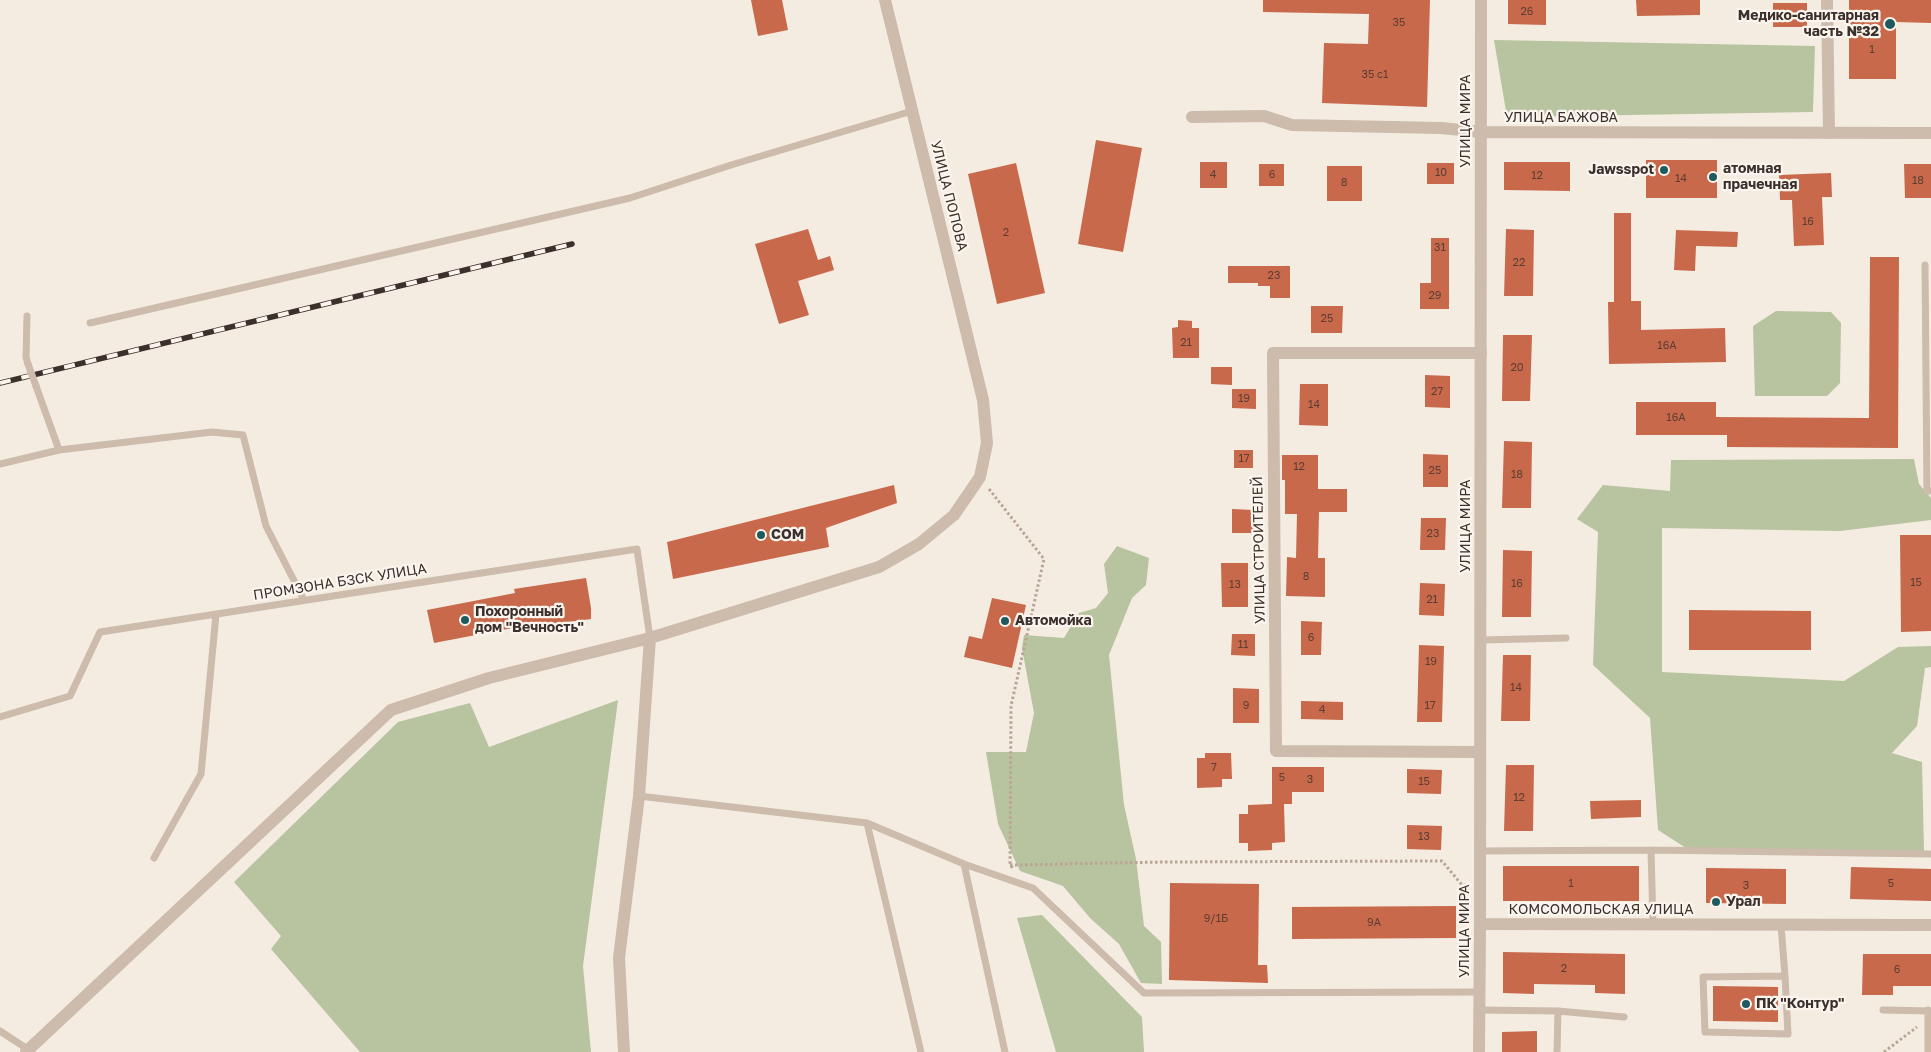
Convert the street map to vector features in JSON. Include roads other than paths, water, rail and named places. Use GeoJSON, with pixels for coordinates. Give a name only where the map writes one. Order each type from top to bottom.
{"type":"FeatureCollection","features":[{"type":"Feature","properties":{"kind":"street","name":"УЛИЦА ПОПОВА"},"geometry":{"type":"LineString","coordinates":[[650,638],[879,567],[919,544],[954,515],[980,477],[987,443],[983,400],[885,0]]}},
{"type":"Feature","properties":{"kind":"street","name":"УЛИЦА МИРА"},"geometry":{"type":"LineString","coordinates":[[1479,1052],[1481,0]]}},
{"type":"Feature","properties":{"kind":"street"},"geometry":{"type":"LineString","coordinates":[[1827,0],[1829,133]]}},
{"type":"Feature","properties":{"kind":"street","name":"УЛИЦА БАЖОВА"},"geometry":{"type":"LineString","coordinates":[[1192,117],[1264,116],[1292,125],[1441,128],[1481,132],[1931,133]]}},
{"type":"Feature","properties":{"kind":"street","name":"УЛИЦА СТРОИТЕЛЕЙ"},"geometry":{"type":"LineString","coordinates":[[1480,752],[1276,751],[1272,353],[1481,353]]}},
{"type":"Feature","properties":{"kind":"street"},"geometry":{"type":"LineString","coordinates":[[28,1051],[391,710],[489,678],[650,638],[639,796],[619,958],[624,1052]]}},
{"type":"Feature","properties":{"kind":"street","name":"КОМСОМОЛЬСКАЯ УЛИЦА"},"geometry":{"type":"LineString","coordinates":[[1480,924],[1931,925]]}},
{"type":"Feature","properties":{"kind":"lane"},"geometry":{"type":"LineString","coordinates":[[90,323],[630,198],[731,165],[912,111]]}},
{"type":"Feature","properties":{"kind":"lane"},"geometry":{"type":"LineString","coordinates":[[1925,265],[1928,491],[1931,491]]}},
{"type":"Feature","properties":{"kind":"lane"},"geometry":{"type":"LineString","coordinates":[[27,316],[26,358],[59,450]]}},
{"type":"Feature","properties":{"kind":"lane"},"geometry":{"type":"LineString","coordinates":[[0,464],[59,450],[212,432],[243,435],[266,526],[304,600]]}},
{"type":"Feature","properties":{"kind":"lane","name":"ПРОМЗОНА БЗСК УЛИЦА"},"geometry":{"type":"LineString","coordinates":[[0,717],[70,696],[100,632],[637,549],[650,638]]}},
{"type":"Feature","properties":{"kind":"lane"},"geometry":{"type":"LineString","coordinates":[[154,858],[201,774],[216,614]]}},
{"type":"Feature","properties":{"kind":"lane"},"geometry":{"type":"LineString","coordinates":[[1480,640],[1566,638]]}},
{"type":"Feature","properties":{"kind":"lane"},"geometry":{"type":"LineString","coordinates":[[639,796],[867,823],[964,864],[1033,888],[1144,993],[1480,992]]}},
{"type":"Feature","properties":{"kind":"lane"},"geometry":{"type":"LineString","coordinates":[[867,823],[921,1052]]}},
{"type":"Feature","properties":{"kind":"lane"},"geometry":{"type":"LineString","coordinates":[[1651,850],[1653,925]]}},
{"type":"Feature","properties":{"kind":"lane"},"geometry":{"type":"LineString","coordinates":[[1480,851],[1651,850],[1931,854]]}},
{"type":"Feature","properties":{"kind":"lane"},"geometry":{"type":"LineString","coordinates":[[964,864],[1005,1052]]}},
{"type":"Feature","properties":{"kind":"lane"},"geometry":{"type":"LineString","coordinates":[[1781,925],[1785,976],[1788,1034],[1705,1032],[1702,977],[1785,976]]}},
{"type":"Feature","properties":{"kind":"lane"},"geometry":{"type":"LineString","coordinates":[[1480,1010],[1558,1011],[1624,1017]]}},
{"type":"Feature","properties":{"kind":"lane"},"geometry":{"type":"LineString","coordinates":[[1883,1010],[1929,1011],[1928,1052]]}},
{"type":"Feature","properties":{"kind":"lane"},"geometry":{"type":"LineString","coordinates":[[1557,1052],[1558,1011]]}},
{"type":"Feature","properties":{"kind":"lane"},"geometry":{"type":"LineString","coordinates":[[0,1031],[28,1051]]}},
{"type":"Feature","properties":{"kind":"railway"},"geometry":{"type":"LineString","coordinates":[[0,383],[572,244]]}},
{"type":"Feature","properties":{"kind":"place","name":"Медико-санитарная часть №32"},"geometry":{"type":"Point","coordinates":[1890,24]}},
{"type":"Feature","properties":{"kind":"place","name":"Jawsspot"},"geometry":{"type":"Point","coordinates":[1664,170]}},
{"type":"Feature","properties":{"kind":"place","name":"атомная прачечная"},"geometry":{"type":"Point","coordinates":[1713,177]}},
{"type":"Feature","properties":{"kind":"place","name":"СОМ"},"geometry":{"type":"Point","coordinates":[761,535]}},
{"type":"Feature","properties":{"kind":"place","name":"Похоронный дом \"Вечность\""},"geometry":{"type":"Point","coordinates":[465,620]}},
{"type":"Feature","properties":{"kind":"place","name":"Автомойка"},"geometry":{"type":"Point","coordinates":[1005,621]}},
{"type":"Feature","properties":{"kind":"place","name":"Урал"},"geometry":{"type":"Point","coordinates":[1716,902]}},
{"type":"Feature","properties":{"kind":"place","name":"ПК \"Контур\""},"geometry":{"type":"Point","coordinates":[1746,1004]}}]}
